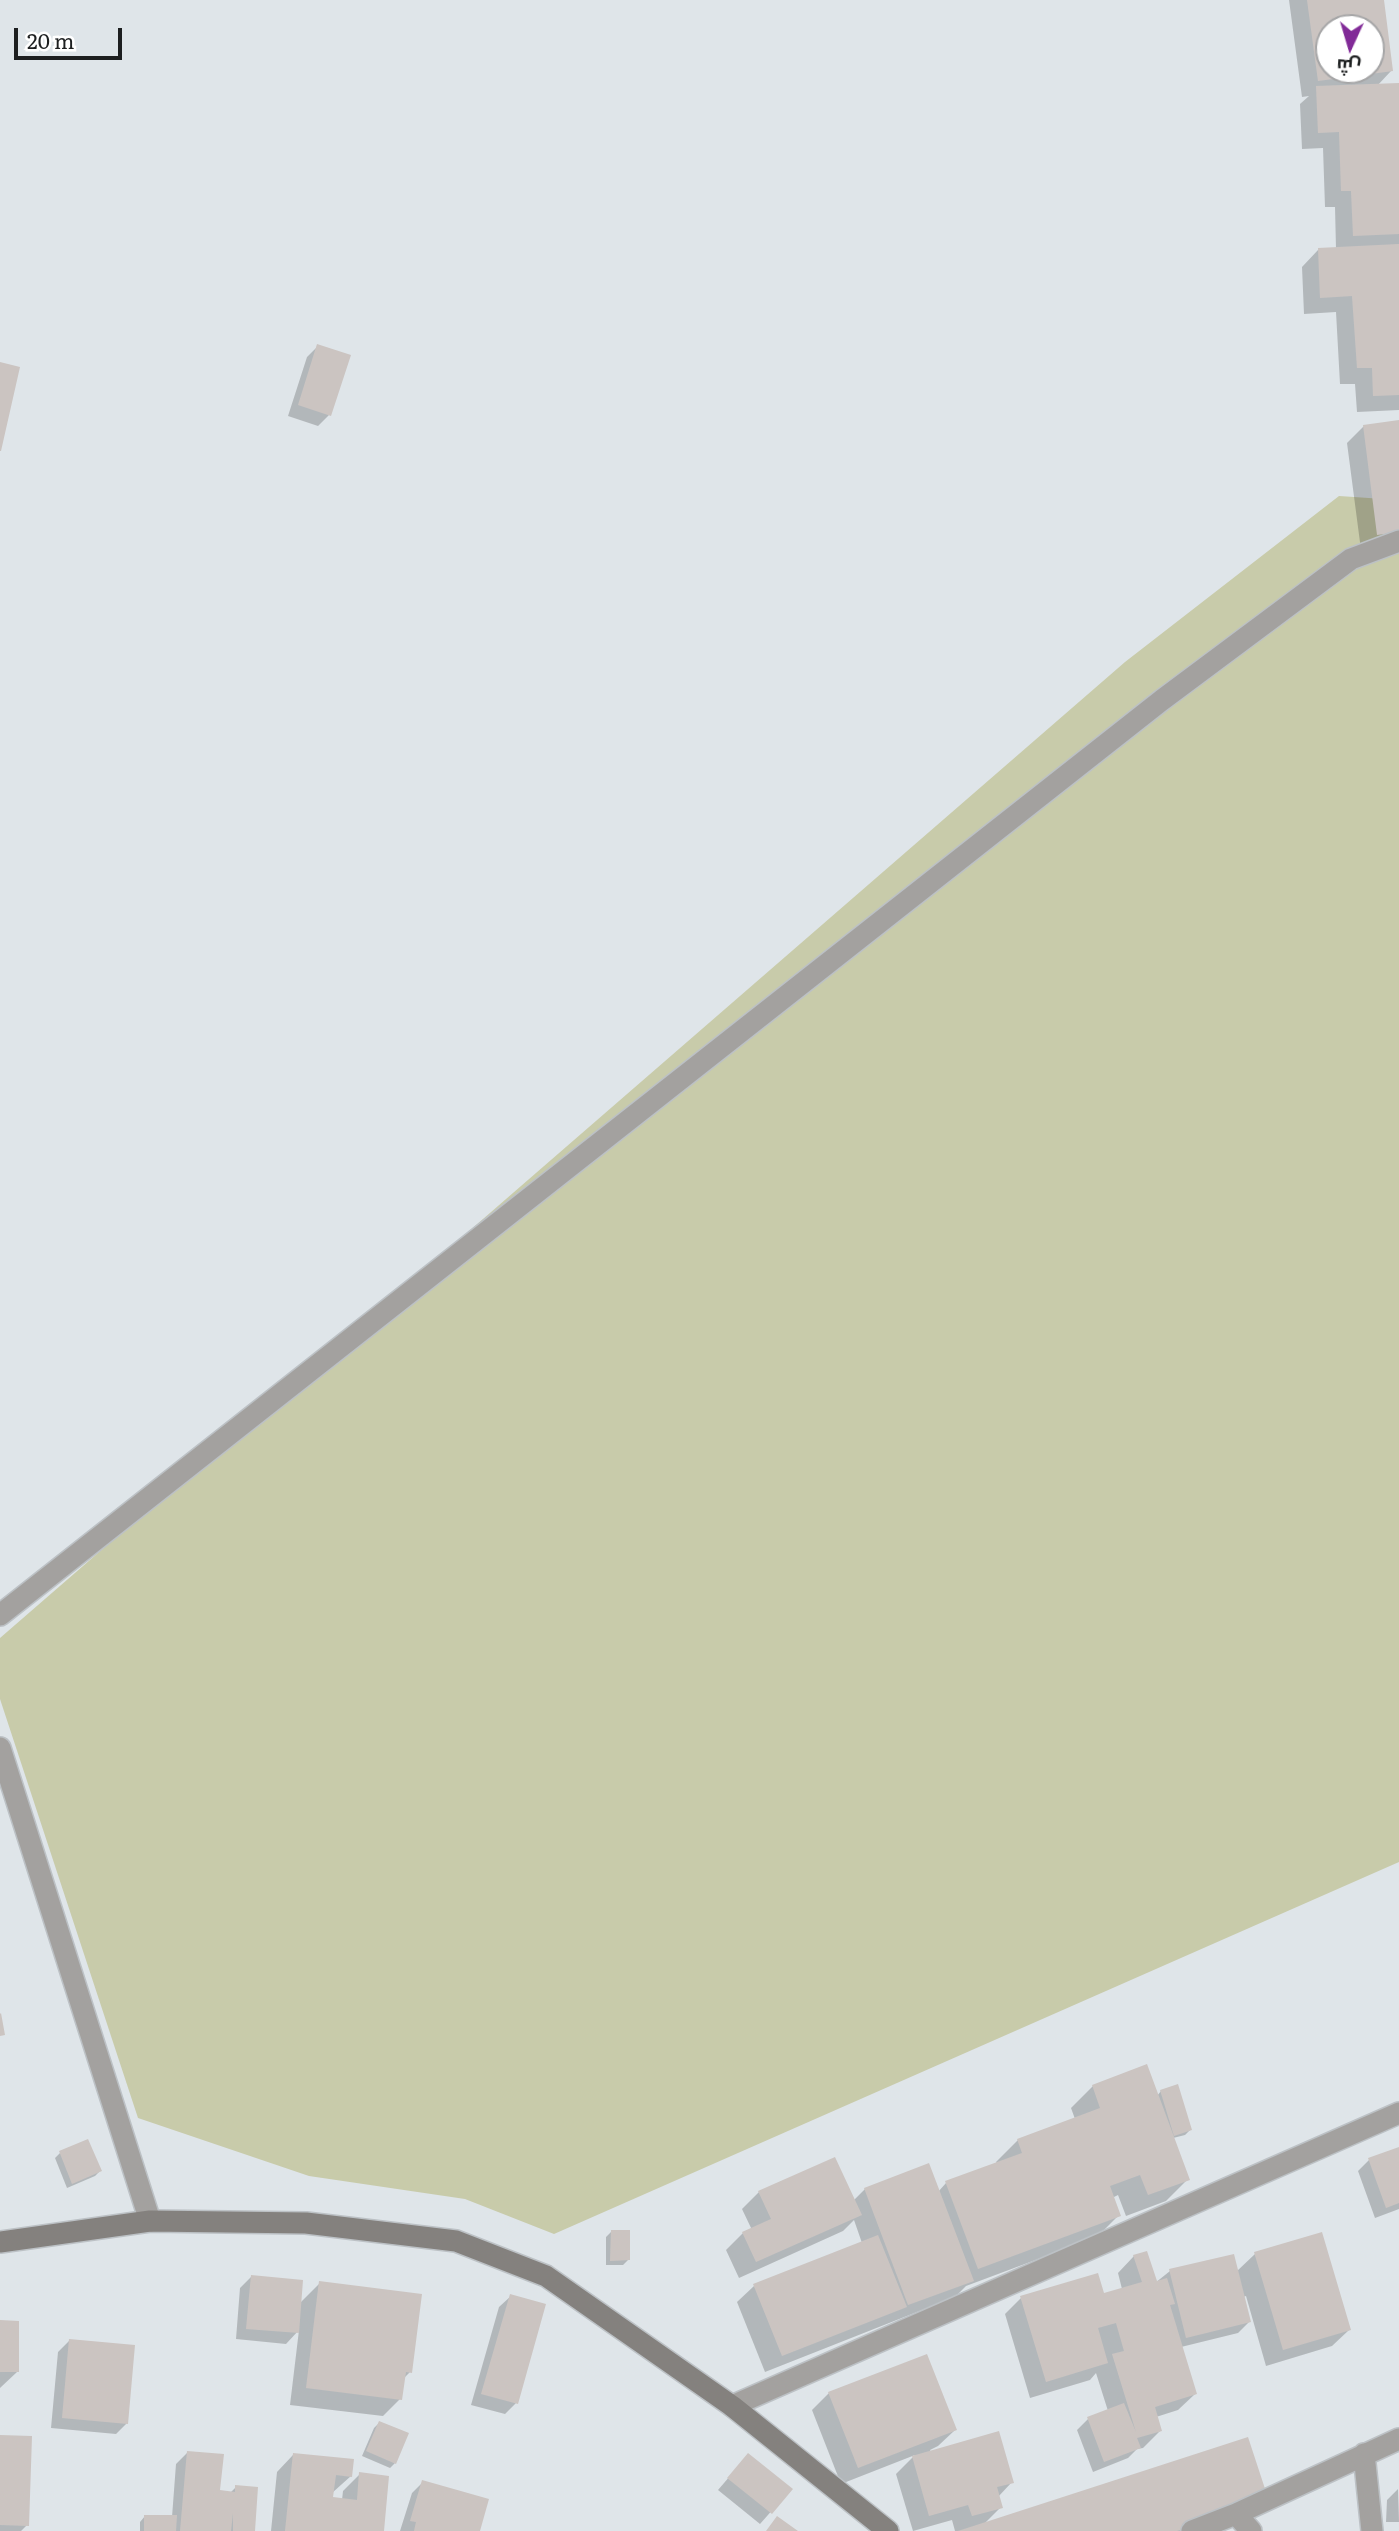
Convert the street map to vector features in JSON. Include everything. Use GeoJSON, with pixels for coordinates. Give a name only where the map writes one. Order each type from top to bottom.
{"type":"FeatureCollection","features":[{"type":"Feature","properties":{"kind":"main road"},"geometry":{"type":"LineString","coordinates":[[0,2242],[150,2221],[306,2223],[456,2241],[547,2276],[732,2406],[888,2531]]}},
{"type":"Feature","properties":{"kind":"street"},"geometry":{"type":"LineString","coordinates":[[0,1615],[1162,700],[1351,559],[1399,541]]}},
{"type":"Feature","properties":{"kind":"street"},"geometry":{"type":"LineString","coordinates":[[0,1748],[150,2221]]}},
{"type":"Feature","properties":{"kind":"street"},"geometry":{"type":"LineString","coordinates":[[732,2406],[1399,2113]]}},
{"type":"Feature","properties":{"kind":"street"},"geometry":{"type":"LineString","coordinates":[[1192,2531],[1236,2514],[1399,2439]]}},
{"type":"Feature","properties":{"kind":"street"},"geometry":{"type":"LineString","coordinates":[[1364,2454],[1372,2531]]}},
{"type":"Feature","properties":{"kind":"street"},"geometry":{"type":"LineString","coordinates":[[1236,2514],[1251,2531]]}},
{"type":"Feature","properties":{"kind":"green space"},"geometry":{"type":"Polygon","coordinates":[[[1339,496],[1399,500],[1399,1862],[554,2234],[465,2199],[309,2176],[138,2118],[0,1699],[0,1638],[1125,662],[1339,496]]]}},
{"type":"Feature","properties":{"kind":"building"},"geometry":{"type":"Polygon","coordinates":[[[1307,0],[1384,0],[1393,71],[1385,72],[1385,14],[1315,14],[1315,59],[1307,0]]]}},
{"type":"Feature","properties":{"kind":"building"},"geometry":{"type":"Polygon","coordinates":[[[1399,83],[1399,234],[1353,236],[1351,191],[1341,191],[1339,132],[1318,133],[1316,86],[1399,83]]]}},
{"type":"Feature","properties":{"kind":"building"},"geometry":{"type":"Polygon","coordinates":[[[1399,244],[1399,395],[1373,396],[1372,368],[1357,368],[1352,296],[1320,298],[1318,248],[1399,244]]]}},
{"type":"Feature","properties":{"kind":"building"},"geometry":{"type":"Polygon","coordinates":[[[317,344],[351,355],[331,416],[298,405],[317,344]]]}},
{"type":"Feature","properties":{"kind":"building"},"geometry":{"type":"Polygon","coordinates":[[[0,362],[20,367],[1,451],[0,451],[0,362]]]}},
{"type":"Feature","properties":{"kind":"building"},"geometry":{"type":"Polygon","coordinates":[[[1399,420],[1399,532],[1377,535],[1363,425],[1399,420]]]}},
{"type":"Feature","properties":{"kind":"building"},"geometry":{"type":"Polygon","coordinates":[[[0,2014],[5,2035],[0,2036],[0,2014]]]}},
{"type":"Feature","properties":{"kind":"building"},"geometry":{"type":"Polygon","coordinates":[[[1147,2064],[1190,2180],[1148,2195],[1140,2175],[1110,2186],[1121,2216],[978,2269],[945,2181],[1022,2153],[1017,2139],[1100,2108],[1092,2085],[1147,2064]]]}},
{"type":"Feature","properties":{"kind":"building"},"geometry":{"type":"Polygon","coordinates":[[[1178,2084],[1192,2130],[1174,2136],[1160,2090],[1178,2084]]]}},
{"type":"Feature","properties":{"kind":"building"},"geometry":{"type":"Polygon","coordinates":[[[88,2139],[102,2171],[72,2184],[59,2151],[88,2139]]]}},
{"type":"Feature","properties":{"kind":"building"},"geometry":{"type":"Polygon","coordinates":[[[1399,2147],[1399,2203],[1386,2208],[1368,2158],[1399,2147]]]}},
{"type":"Feature","properties":{"kind":"building"},"geometry":{"type":"Polygon","coordinates":[[[835,2157],[862,2215],[756,2262],[742,2232],[771,2219],[758,2191],[835,2157]]]}},
{"type":"Feature","properties":{"kind":"building"},"geometry":{"type":"Polygon","coordinates":[[[929,2163],[974,2281],[908,2305],[864,2188],[929,2163]]]}},
{"type":"Feature","properties":{"kind":"building"},"geometry":{"type":"Polygon","coordinates":[[[611,2230],[630,2230],[630,2260],[610,2261],[611,2230]]]}},
{"type":"Feature","properties":{"kind":"building"},"geometry":{"type":"Polygon","coordinates":[[[1322,2232],[1351,2330],[1283,2350],[1254,2252],[1322,2232]]]}},
{"type":"Feature","properties":{"kind":"building"},"geometry":{"type":"Polygon","coordinates":[[[878,2235],[907,2307],[782,2356],[753,2284],[878,2235]]]}},
{"type":"Feature","properties":{"kind":"building"},"geometry":{"type":"Polygon","coordinates":[[[1147,2251],[1157,2281],[1167,2278],[1175,2304],[1170,2305],[1197,2394],[1155,2407],[1162,2431],[1137,2438],[1141,2448],[1104,2462],[1087,2417],[1124,2403],[1136,2432],[1112,2354],[1124,2351],[1116,2323],[1098,2328],[1108,2363],[1046,2382],[1020,2296],[1098,2273],[1104,2293],[1142,2282],[1133,2255],[1147,2251]]]}},
{"type":"Feature","properties":{"kind":"building"},"geometry":{"type":"Polygon","coordinates":[[[1234,2254],[1251,2322],[1186,2338],[1169,2269],[1234,2254]]]}},
{"type":"Feature","properties":{"kind":"building"},"geometry":{"type":"Polygon","coordinates":[[[251,2275],[303,2280],[299,2333],[246,2329],[251,2275]]]}},
{"type":"Feature","properties":{"kind":"building"},"geometry":{"type":"Polygon","coordinates":[[[319,2281],[422,2294],[412,2373],[406,2372],[402,2400],[306,2388],[319,2281]]]}},
{"type":"Feature","properties":{"kind":"building"},"geometry":{"type":"Polygon","coordinates":[[[510,2294],[546,2304],[518,2404],[481,2394],[510,2294]]]}},
{"type":"Feature","properties":{"kind":"building"},"geometry":{"type":"Polygon","coordinates":[[[0,2320],[19,2321],[19,2372],[0,2372],[0,2320]]]}},
{"type":"Feature","properties":{"kind":"building"},"geometry":{"type":"Polygon","coordinates":[[[69,2339],[135,2345],[128,2424],[62,2418],[69,2339]]]}},
{"type":"Feature","properties":{"kind":"building"},"geometry":{"type":"Polygon","coordinates":[[[927,2354],[957,2430],[858,2468],[828,2392],[927,2354]]]}},
{"type":"Feature","properties":{"kind":"building"},"geometry":{"type":"Polygon","coordinates":[[[379,2421],[409,2433],[396,2464],[366,2451],[379,2421]]]}},
{"type":"Feature","properties":{"kind":"building"},"geometry":{"type":"Polygon","coordinates":[[[999,2431],[1014,2483],[997,2487],[1003,2508],[972,2516],[968,2505],[929,2516],[912,2456],[999,2431]]]}},
{"type":"Feature","properties":{"kind":"building"},"geometry":{"type":"Polygon","coordinates":[[[0,2435],[32,2436],[29,2526],[0,2525],[0,2435]]]}},
{"type":"Feature","properties":{"kind":"building"},"geometry":{"type":"Polygon","coordinates":[[[1248,2437],[1269,2501],[1177,2531],[958,2531],[1248,2437]]]}},
{"type":"Feature","properties":{"kind":"building"},"geometry":{"type":"Polygon","coordinates":[[[187,2451],[224,2454],[220,2490],[235,2492],[235,2485],[258,2487],[255,2531],[233,2531],[233,2513],[231,2531],[180,2531],[187,2451]]]}},
{"type":"Feature","properties":{"kind":"building"},"geometry":{"type":"Polygon","coordinates":[[[293,2453],[354,2459],[352,2477],[336,2475],[333,2497],[357,2500],[359,2472],[389,2476],[384,2531],[285,2531],[293,2453]]]}},
{"type":"Feature","properties":{"kind":"building"},"geometry":{"type":"Polygon","coordinates":[[[748,2453],[793,2489],[772,2514],[727,2478],[748,2453]]]}},
{"type":"Feature","properties":{"kind":"building"},"geometry":{"type":"Polygon","coordinates":[[[422,2480],[489,2499],[480,2531],[414,2531],[416,2522],[410,2521],[422,2480]]]}},
{"type":"Feature","properties":{"kind":"building"},"geometry":{"type":"Polygon","coordinates":[[[144,2515],[177,2515],[176,2531],[144,2531],[144,2515]]]}},
{"type":"Feature","properties":{"kind":"building"},"geometry":{"type":"Polygon","coordinates":[[[777,2516],[798,2531],[766,2531],[777,2516]]]}}]}
